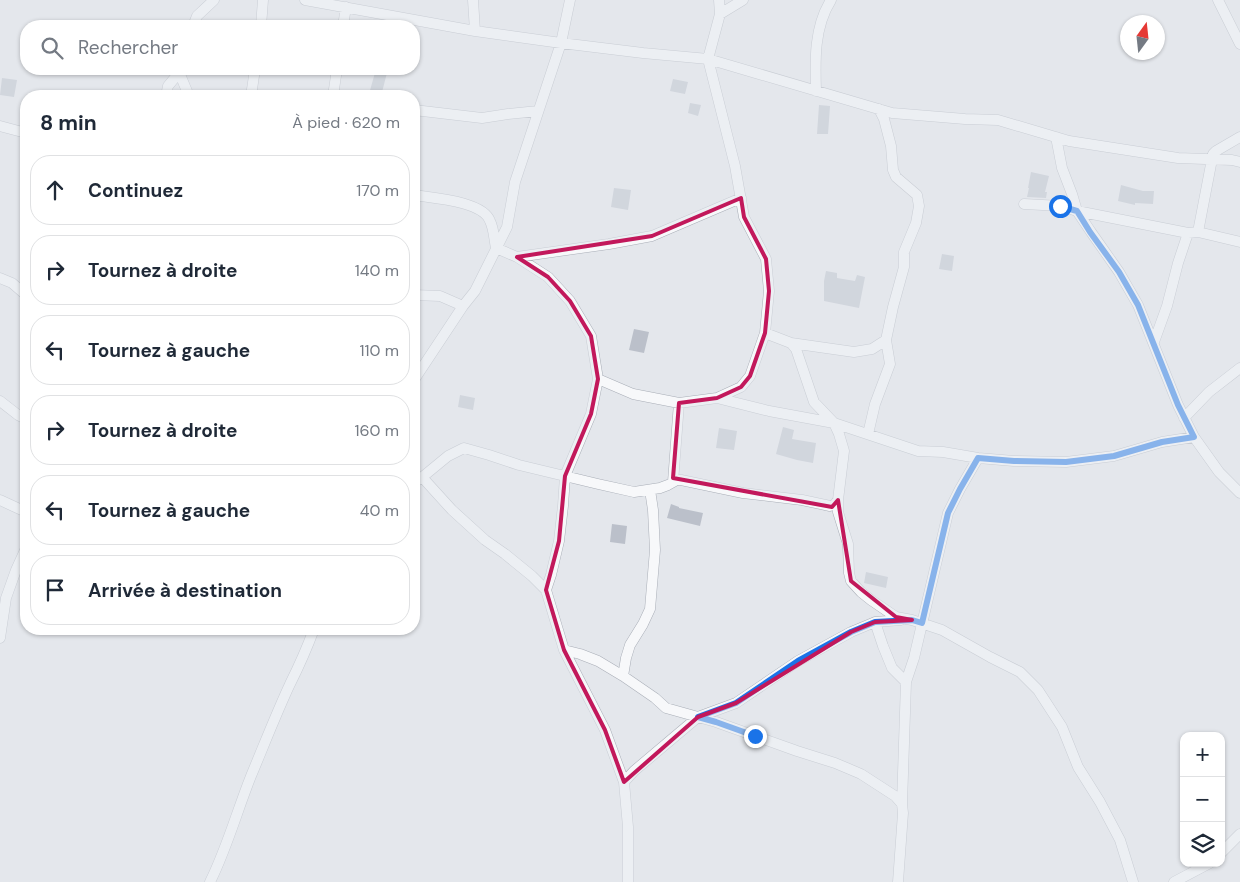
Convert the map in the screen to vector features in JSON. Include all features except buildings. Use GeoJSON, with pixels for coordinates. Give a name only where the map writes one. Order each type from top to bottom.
{"type":"FeatureCollection","features":[{"type":"Feature","properties":{"kind":"street"},"geometry":{"type":"LineString","coordinates":[[195,20],[197,16],[214,0]]}},
{"type":"Feature","properties":{"kind":"street"},"geometry":{"type":"LineString","coordinates":[[261,20],[263,0]]}},
{"type":"Feature","properties":{"kind":"street"},"geometry":{"type":"LineString","coordinates":[[304,0],[413,20]]}},
{"type":"Feature","properties":{"kind":"street"},"geometry":{"type":"LineString","coordinates":[[472,0],[475,31]]}},
{"type":"Feature","properties":{"kind":"street"},"geometry":{"type":"LineString","coordinates":[[420,371],[475,291],[507,226],[515,182],[561,43],[570,0]]}},
{"type":"Feature","properties":{"kind":"street"},"geometry":{"type":"LineString","coordinates":[[598,380],[633,394],[679,403],[718,398],[741,387],[750,376],[765,333],[769,291],[766,259],[744,218],[735,166],[708,59],[720,14],[719,0]]}},
{"type":"Feature","properties":{"kind":"street"},"geometry":{"type":"LineString","coordinates":[[720,14],[743,0]]}},
{"type":"Feature","properties":{"kind":"street"},"geometry":{"type":"LineString","coordinates":[[816,91],[815,64],[818,33],[825,9],[831,0]]}},
{"type":"Feature","properties":{"kind":"street"},"geometry":{"type":"LineString","coordinates":[[1218,0],[1240,44]]}},
{"type":"Feature","properties":{"kind":"street"},"geometry":{"type":"LineString","coordinates":[[344,20],[346,8]]}},
{"type":"Feature","properties":{"kind":"street"},"geometry":{"type":"LineString","coordinates":[[420,21],[561,43],[708,59],[892,113],[998,120],[1069,141],[1163,156],[1240,162]]}},
{"type":"Feature","properties":{"kind":"street"},"geometry":{"type":"LineString","coordinates":[[167,90],[168,86],[177,75]]}},
{"type":"Feature","properties":{"kind":"street"},"geometry":{"type":"LineString","coordinates":[[183,75],[187,90]]}},
{"type":"Feature","properties":{"kind":"street"},"geometry":{"type":"LineString","coordinates":[[252,90],[254,75]]}},
{"type":"Feature","properties":{"kind":"street"},"geometry":{"type":"LineString","coordinates":[[334,90],[336,75]]}},
{"type":"Feature","properties":{"kind":"street"},"geometry":{"type":"LineString","coordinates":[[868,434],[875,404],[890,364],[886,340],[904,267],[904,252],[916,223],[919,206],[917,194],[896,178],[893,170],[891,146],[884,119],[879,109]]}},
{"type":"Feature","properties":{"kind":"street"},"geometry":{"type":"LineString","coordinates":[[420,111],[482,118],[538,112]]}},
{"type":"Feature","properties":{"kind":"street"},"geometry":{"type":"LineString","coordinates":[[0,126],[20,131]]}},
{"type":"Feature","properties":{"kind":"street"},"geometry":{"type":"LineString","coordinates":[[1056,137],[1062,168],[1077,211],[1119,272],[1138,305],[1178,405],[1194,437],[1219,472],[1240,493]]}},
{"type":"Feature","properties":{"kind":"street"},"geometry":{"type":"LineString","coordinates":[[1154,342],[1168,306],[1178,263],[1193,232],[1213,154],[1240,137]]}},
{"type":"Feature","properties":{"kind":"street"},"geometry":{"type":"LineString","coordinates":[[420,196],[465,204],[484,212],[490,219],[496,248]]}},
{"type":"Feature","properties":{"kind":"street"},"geometry":{"type":"LineString","coordinates":[[517,257],[652,236],[741,198]]}},
{"type":"Feature","properties":{"kind":"street"},"geometry":{"type":"LineString","coordinates":[[1024,204],[1060,206],[1077,211],[1240,242]]}},
{"type":"Feature","properties":{"kind":"street"},"geometry":{"type":"LineString","coordinates":[[496,248],[517,257],[548,277],[570,301],[591,336],[598,380],[591,414],[565,476],[560,541],[546,590],[564,650],[605,730],[624,782],[628,827],[628,882]]}},
{"type":"Feature","properties":{"kind":"street"},"geometry":{"type":"LineString","coordinates":[[0,278],[12,283],[20,290]]}},
{"type":"Feature","properties":{"kind":"street"},"geometry":{"type":"LineString","coordinates":[[420,294],[440,296],[463,306]]}},
{"type":"Feature","properties":{"kind":"street"},"geometry":{"type":"LineString","coordinates":[[765,333],[791,343],[854,352],[872,349],[886,340]]}},
{"type":"Feature","properties":{"kind":"street"},"geometry":{"type":"LineString","coordinates":[[791,343],[796,349],[814,402],[834,423],[844,451],[838,512],[848,544],[851,581],[871,600],[896,617],[942,630],[1020,672],[1038,690],[1062,727],[1078,767],[1100,802],[1120,840],[1133,882]]}},
{"type":"Feature","properties":{"kind":"street"},"geometry":{"type":"LineString","coordinates":[[1184,418],[1209,392],[1240,368]]}},
{"type":"Feature","properties":{"kind":"street"},"geometry":{"type":"LineString","coordinates":[[718,398],[769,411],[834,423],[918,451],[943,452],[978,458],[1014,461],[1066,462],[1114,456],[1162,442],[1194,437]]}},
{"type":"Feature","properties":{"kind":"street"},"geometry":{"type":"LineString","coordinates":[[0,401],[20,416]]}},
{"type":"Feature","properties":{"kind":"street"},"geometry":{"type":"LineString","coordinates":[[673,482],[679,403]]}},
{"type":"Feature","properties":{"kind":"street"},"geometry":{"type":"LineString","coordinates":[[420,478],[448,456],[464,448],[519,465],[634,492],[660,488],[681,480],[743,493],[802,500],[830,506],[834,505],[838,500]]}},
{"type":"Feature","properties":{"kind":"street"},"geometry":{"type":"LineString","coordinates":[[898,882],[903,813],[906,682],[914,658],[917,622],[948,513],[978,458]]}},
{"type":"Feature","properties":{"kind":"street"},"geometry":{"type":"LineString","coordinates":[[420,482],[485,540],[532,576],[546,590]]}},
{"type":"Feature","properties":{"kind":"street"},"geometry":{"type":"LineString","coordinates":[[623,676],[630,645],[650,609],[655,550],[650,490]]}},
{"type":"Feature","properties":{"kind":"street"},"geometry":{"type":"LineString","coordinates":[[0,500],[20,509]]}},
{"type":"Feature","properties":{"kind":"street"},"geometry":{"type":"LineString","coordinates":[[0,638],[6,598],[20,561]]}},
{"type":"Feature","properties":{"kind":"street"},"geometry":{"type":"LineString","coordinates":[[624,782],[634,771],[698,717],[736,703],[798,661],[851,632],[875,622],[917,622]]}},
{"type":"Feature","properties":{"kind":"street"},"geometry":{"type":"LineString","coordinates":[[875,622],[892,668],[906,682]]}},
{"type":"Feature","properties":{"kind":"street"},"geometry":{"type":"LineString","coordinates":[[210,882],[264,745],[312,635]]}},
{"type":"Feature","properties":{"kind":"street"},"geometry":{"type":"LineString","coordinates":[[564,650],[598,661],[655,698],[666,708],[844,766],[873,781],[895,796],[902,804]]}},
{"type":"Feature","properties":{"kind":"street"},"geometry":{"type":"LineString","coordinates":[[1225,849],[1240,834]]}},
{"type":"Feature","properties":{"kind":"street"},"geometry":{"type":"LineString","coordinates":[[1174,882],[1202,867]]}},
{"type":"Feature","properties":{"kind":"highlighted area"},"geometry":{"type":"Polygon","coordinates":[[[741,198],[744,217],[766,259],[769,291],[765,333],[750,376],[741,387],[717,398],[679,403],[673,478],[832,507],[838,500],[851,581],[896,617],[912,620],[875,622],[851,632],[736,703],[698,717],[624,782],[605,730],[564,650],[546,590],[559,541],[565,476],[591,414],[598,379],[591,336],[570,301],[548,277],[517,257],[652,236],[741,198]]]}},
{"type":"Feature","properties":{"kind":"route"},"geometry":{"type":"LineString","coordinates":[[755,736],[698,717],[736,703],[798,661],[851,632],[875,622],[912,620],[922,623],[948,513],[978,458],[1066,462],[1114,456],[1162,442],[1194,437],[1178,405],[1138,305],[1119,272],[1077,211],[1060,206]]}}]}
